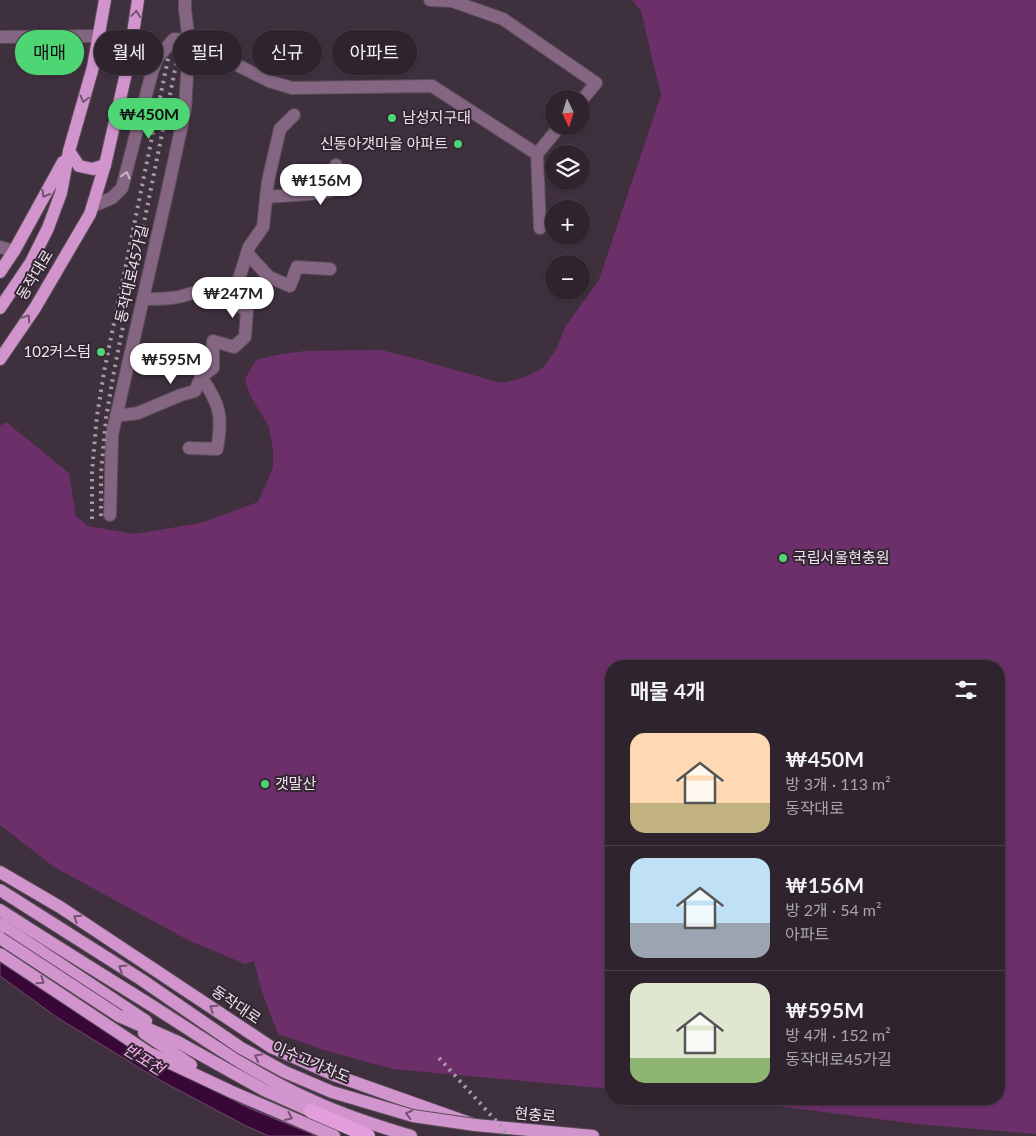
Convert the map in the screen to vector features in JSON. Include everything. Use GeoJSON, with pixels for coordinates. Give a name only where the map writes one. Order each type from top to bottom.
{"type":"FeatureCollection","features":[{"type":"Feature","properties":{"kind":"highway"},"geometry":{"type":"LineString","coordinates":[[311,1111],[370,1130]]}},
{"type":"Feature","properties":{"kind":"main road","name":"동작대로"},"geometry":{"type":"LineString","coordinates":[[100,30],[104,0]]}},
{"type":"Feature","properties":{"kind":"main road","name":"동작대로"},"geometry":{"type":"LineString","coordinates":[[0,359],[34,308],[90,214],[105,164],[129,60],[138,0]]}},
{"type":"Feature","properties":{"kind":"main road","name":"동작대로"},"geometry":{"type":"LineString","coordinates":[[0,308],[31,262],[48,228],[61,194],[69,152],[94,62]]}},
{"type":"Feature","properties":{"kind":"main road","name":"동작대로"},"geometry":{"type":"LineString","coordinates":[[0,272],[14,251],[69,152]]}},
{"type":"Feature","properties":{"kind":"main road"},"geometry":{"type":"LineString","coordinates":[[69,152],[79,166],[93,169],[105,164]]}},
{"type":"Feature","properties":{"kind":"main road","name":"동작대로"},"geometry":{"type":"LineString","coordinates":[[0,872],[60,907],[271,1047],[334,1075],[475,1125]]}},
{"type":"Feature","properties":{"kind":"main road","name":"이수고가차도"},"geometry":{"type":"LineString","coordinates":[[0,890],[142,980],[241,1048],[286,1072],[332,1092],[413,1116],[475,1125]]}},
{"type":"Feature","properties":{"kind":"main road"},"geometry":{"type":"LineString","coordinates":[[0,910],[220,1051],[260,1074],[370,1130],[411,1136]]}},
{"type":"Feature","properties":{"kind":"main road"},"geometry":{"type":"LineString","coordinates":[[0,924],[178,1042],[264,1090],[311,1111]]}},
{"type":"Feature","properties":{"kind":"main road"},"geometry":{"type":"LineString","coordinates":[[0,938],[232,1092]]}},
{"type":"Feature","properties":{"kind":"main road"},"geometry":{"type":"LineString","coordinates":[[0,954],[149,1053],[232,1092],[334,1136]]}},
{"type":"Feature","properties":{"kind":"main road"},"geometry":{"type":"LineString","coordinates":[[119,1016],[178,1042]]}},
{"type":"Feature","properties":{"kind":"main road","name":"현충로"},"geometry":{"type":"LineString","coordinates":[[475,1125],[593,1136]]}},
{"type":"Feature","properties":{"kind":"street"},"geometry":{"type":"LineString","coordinates":[[185,0],[188,30]]}},
{"type":"Feature","properties":{"kind":"street"},"geometry":{"type":"LineString","coordinates":[[430,0],[452,1],[503,19],[596,83],[590,90]]}},
{"type":"Feature","properties":{"kind":"street"},"geometry":{"type":"LineString","coordinates":[[0,37],[94,36]]}},
{"type":"Feature","properties":{"kind":"street"},"geometry":{"type":"LineString","coordinates":[[93,206],[112,198],[122,188],[152,72],[158,57],[173,40]]}},
{"type":"Feature","properties":{"kind":"street"},"geometry":{"type":"LineString","coordinates":[[242,68],[269,81],[292,88],[432,86],[537,154]]}},
{"type":"Feature","properties":{"kind":"street","name":"동작대로45가길"},"geometry":{"type":"LineString","coordinates":[[110,515],[112,435],[185,110],[187,75]]}},
{"type":"Feature","properties":{"kind":"street"},"geometry":{"type":"LineString","coordinates":[[214,295],[237,285],[249,247],[263,226],[268,181],[280,129],[294,115]]}},
{"type":"Feature","properties":{"kind":"street"},"geometry":{"type":"LineString","coordinates":[[540,228],[537,154],[553,135]]}},
{"type":"Feature","properties":{"kind":"street"},"geometry":{"type":"LineString","coordinates":[[266,197],[330,191],[336,165]]}},
{"type":"Feature","properties":{"kind":"street"},"geometry":{"type":"LineString","coordinates":[[0,246],[14,251]]}},
{"type":"Feature","properties":{"kind":"street"},"geometry":{"type":"LineString","coordinates":[[247,253],[269,277],[290,286],[297,267],[330,269]]}},
{"type":"Feature","properties":{"kind":"street"},"geometry":{"type":"LineString","coordinates":[[116,416],[138,413],[196,391],[201,377],[213,368],[214,341],[234,347],[245,337],[247,311],[232,301],[205,291],[171,298],[143,299]]}},
{"type":"Feature","properties":{"kind":"street"},"geometry":{"type":"LineString","coordinates":[[189,448],[217,449],[220,430],[219,412],[212,394],[201,377]]}},
{"type":"Feature","properties":{"kind":"shaded area"},"geometry":{"type":"Polygon","coordinates":[[[632,0],[1036,0],[1036,1134],[917,1124],[770,1105],[1005,1105],[1005,660],[605,660],[605,1088],[393,1069],[327,1051],[278,1034],[262,992],[254,961],[245,964],[188,940],[54,867],[0,825],[0,426],[6,422],[69,473],[76,516],[88,526],[134,534],[201,523],[258,502],[273,468],[273,450],[269,427],[250,395],[245,379],[256,360],[305,351],[381,350],[501,383],[523,378],[543,368],[557,348],[565,327],[585,300],[590,300],[590,292],[599,280],[661,95],[641,11],[632,0]]]}},
{"type":"Feature","properties":{"kind":"water","name":"반포천"},"geometry":{"type":"Polygon","coordinates":[[[0,958],[175,1071],[251,1109],[317,1136],[269,1136],[246,1126],[156,1078],[58,1018],[0,976],[0,958]]]}},
{"type":"Feature","properties":{"kind":"railway"},"geometry":{"type":"LineString","coordinates":[[92,519],[92,471],[97,416],[104,372],[169,54]]}},
{"type":"Feature","properties":{"kind":"railway"},"geometry":{"type":"LineString","coordinates":[[101,516],[101,472],[106,418],[174,75]]}},
{"type":"Feature","properties":{"kind":"railway"},"geometry":{"type":"LineString","coordinates":[[439,1058],[508,1136]]}},
{"type":"Feature","properties":{"kind":"place","name":"남성지구대"},"geometry":{"type":"Point","coordinates":[392,118]}},
{"type":"Feature","properties":{"kind":"place","name":"신동아갯마을 아파트"},"geometry":{"type":"Point","coordinates":[458,144]}},
{"type":"Feature","properties":{"kind":"place","name":"102커스텀"},"geometry":{"type":"Point","coordinates":[101,352]}},
{"type":"Feature","properties":{"kind":"place","name":"국립서울현충원"},"geometry":{"type":"Point","coordinates":[783,558]}},
{"type":"Feature","properties":{"kind":"place","name":"갯말산"},"geometry":{"type":"Point","coordinates":[265,784]}}]}
